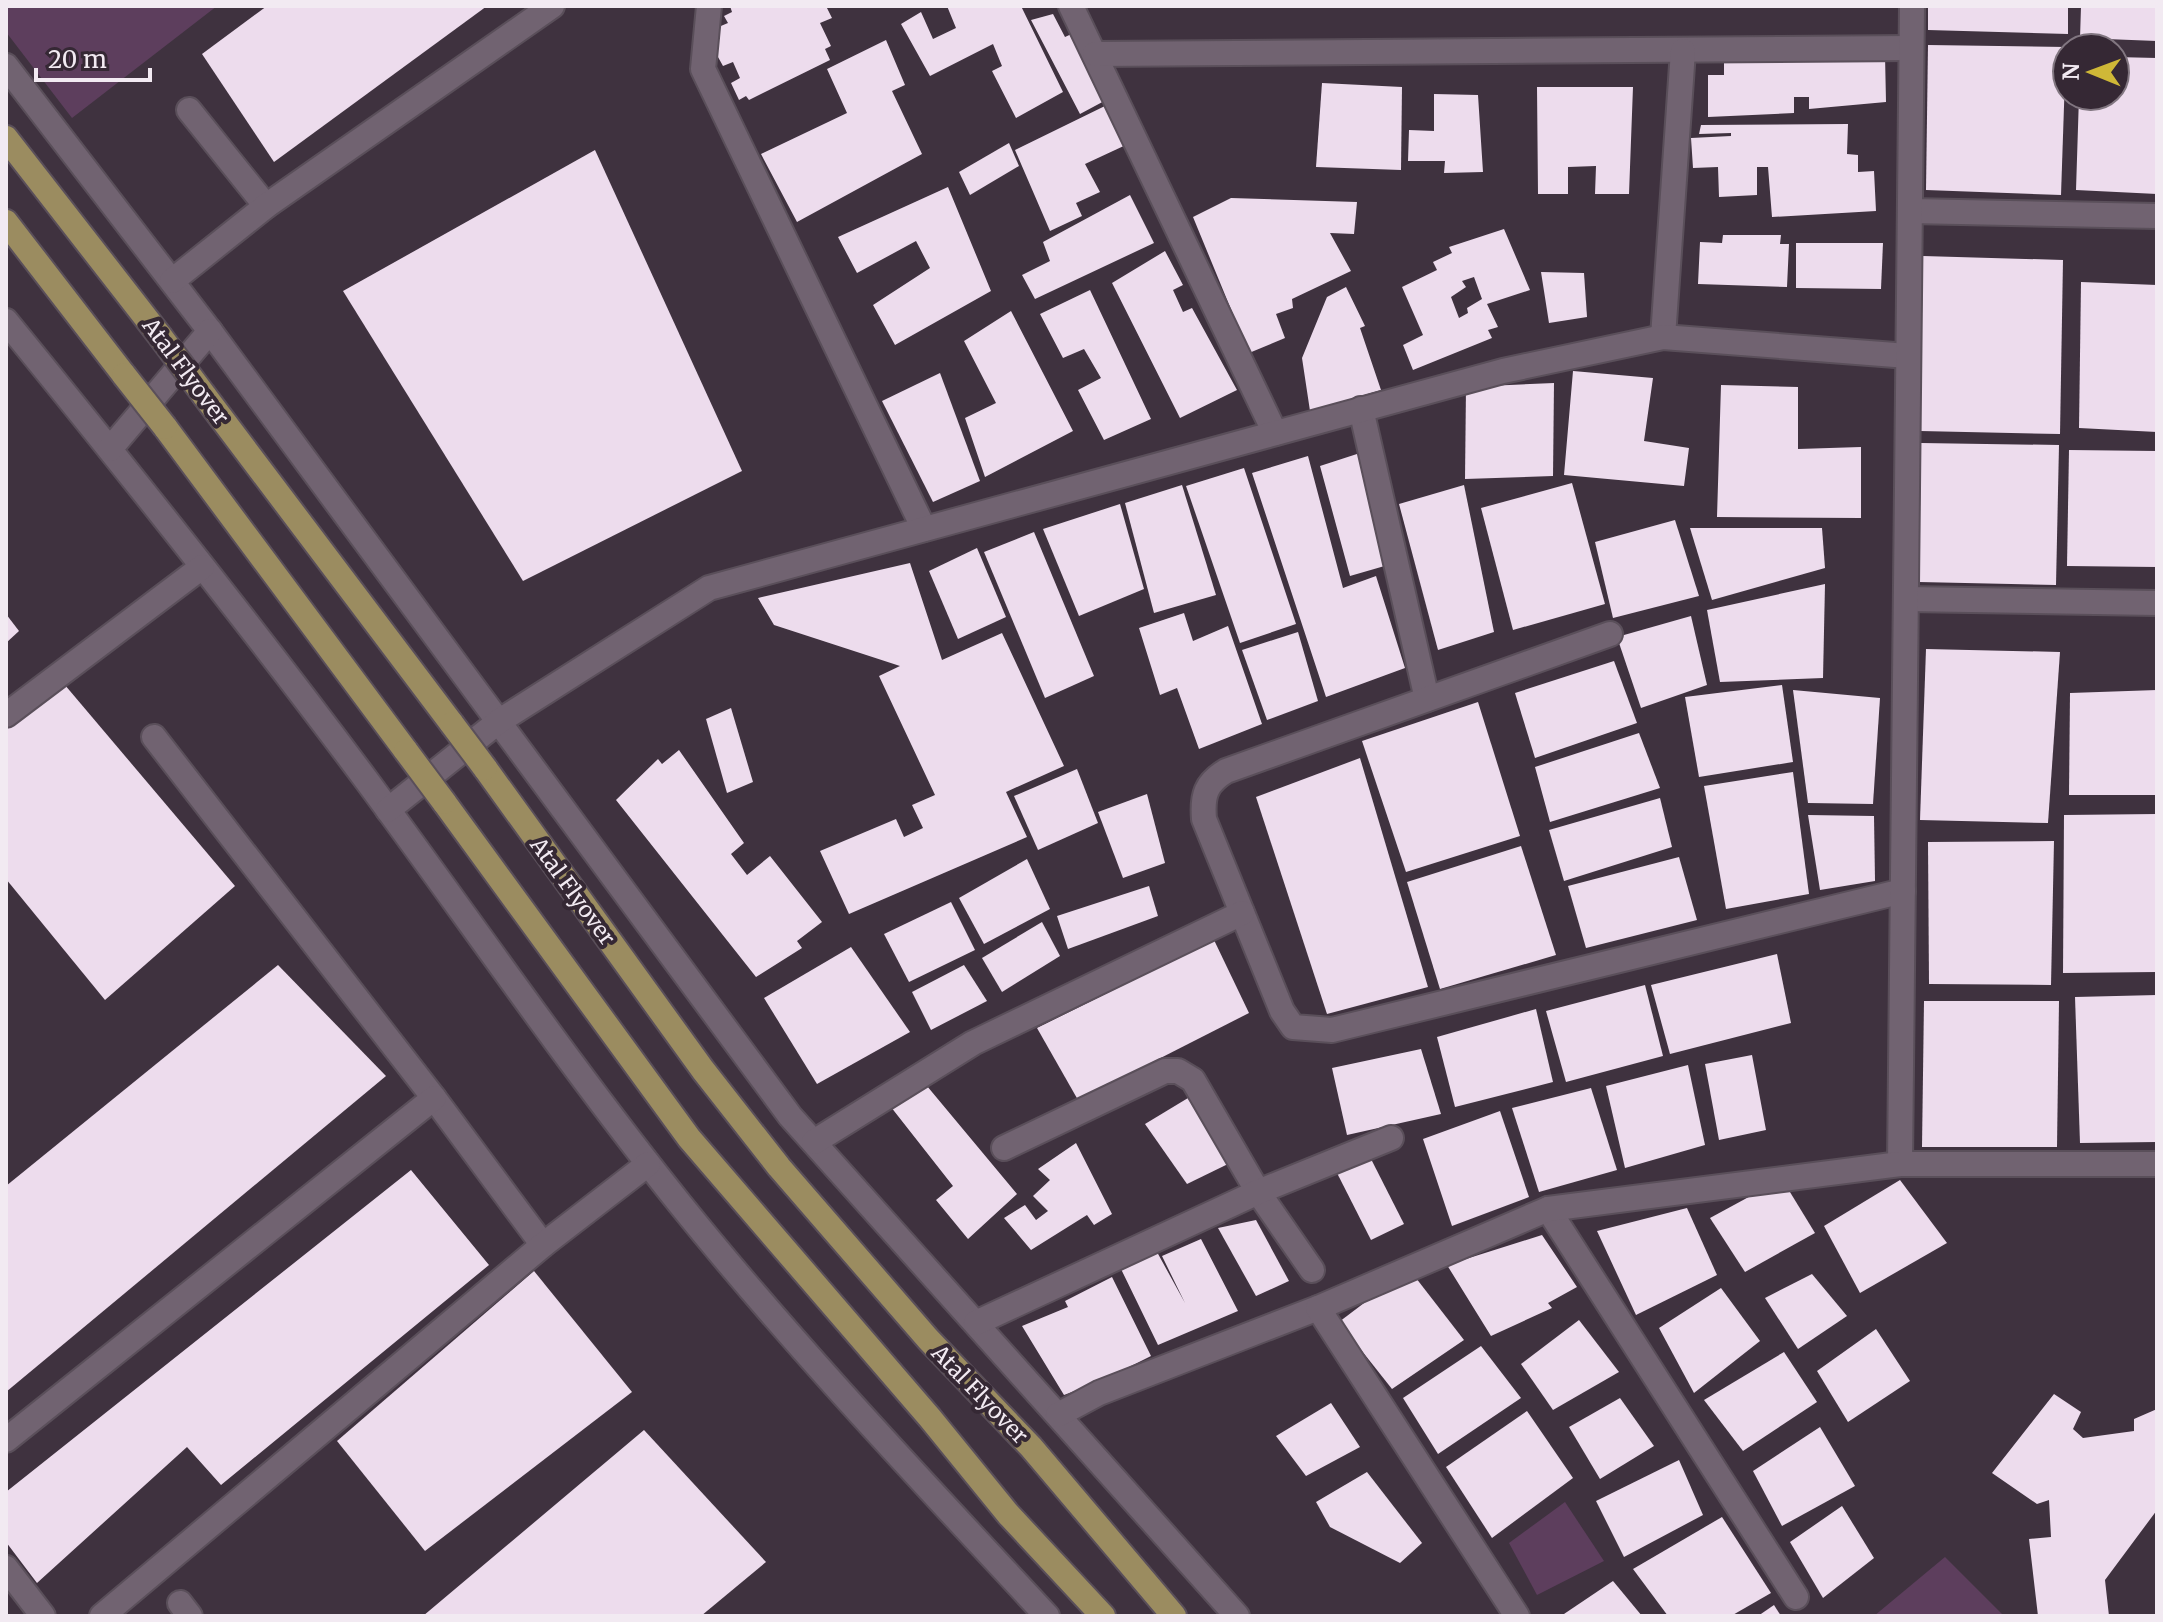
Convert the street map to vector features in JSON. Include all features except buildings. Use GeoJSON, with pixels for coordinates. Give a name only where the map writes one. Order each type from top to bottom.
{"type":"FeatureCollection","features":[{"type":"Feature","properties":{"kind":"main road","name":"Atal Flyover"},"geometry":{"type":"LineString","coordinates":[[6,138],[140,309],[477,757],[712,1082],[928,1339],[1031,1447],[1174,1616]]}},
{"type":"Feature","properties":{"kind":"main road"},"geometry":{"type":"LineString","coordinates":[[6,222],[230,510],[689,1138],[930,1418],[1008,1514],[1103,1616]]}},
{"type":"Feature","properties":{"kind":"street"},"geometry":{"type":"LineString","coordinates":[[172,281],[266,206],[552,6]]}},
{"type":"Feature","properties":{"kind":"street"},"geometry":{"type":"LineString","coordinates":[[709,6],[703,69],[924,529]]}},
{"type":"Feature","properties":{"kind":"street"},"geometry":{"type":"LineString","coordinates":[[1071,6],[1275,433]]}},
{"type":"Feature","properties":{"kind":"street"},"geometry":{"type":"LineString","coordinates":[[1900,1164],[1912,6]]}},
{"type":"Feature","properties":{"kind":"street"},"geometry":{"type":"LineString","coordinates":[[1095,54],[1911,48]]}},
{"type":"Feature","properties":{"kind":"street"},"geometry":{"type":"LineString","coordinates":[[1663,337],[1683,51]]}},
{"type":"Feature","properties":{"kind":"street"},"geometry":{"type":"LineString","coordinates":[[6,66],[210,331],[753,1066],[814,1142],[1237,1616]]}},
{"type":"Feature","properties":{"kind":"street"},"geometry":{"type":"LineString","coordinates":[[189,110],[266,206]]}},
{"type":"Feature","properties":{"kind":"street"},"geometry":{"type":"LineString","coordinates":[[1910,211],[2157,216]]}},
{"type":"Feature","properties":{"kind":"street"},"geometry":{"type":"LineString","coordinates":[[6,321],[110,449],[388,810],[648,1164],[908,1466],[1047,1616]]}},
{"type":"Feature","properties":{"kind":"street"},"geometry":{"type":"LineString","coordinates":[[110,449],[210,331]]}},
{"type":"Feature","properties":{"kind":"street"},"geometry":{"type":"LineString","coordinates":[[388,810],[498,722],[709,588],[1503,371],[1663,337],[1908,356]]}},
{"type":"Feature","properties":{"kind":"street"},"geometry":{"type":"LineString","coordinates":[[1361,409],[1427,699]]}},
{"type":"Feature","properties":{"kind":"street"},"geometry":{"type":"LineString","coordinates":[[6,715],[202,567]]}},
{"type":"Feature","properties":{"kind":"street"},"geometry":{"type":"LineString","coordinates":[[1906,599],[2157,603]]}},
{"type":"Feature","properties":{"kind":"street"},"geometry":{"type":"LineString","coordinates":[[1610,634],[1226,771],[1211,780],[1203,798],[1204,819],[1282,1011],[1293,1027],[1332,1030],[1903,891]]}},
{"type":"Feature","properties":{"kind":"street"},"geometry":{"type":"LineString","coordinates":[[154,737],[434,1098],[543,1245]]}},
{"type":"Feature","properties":{"kind":"street"},"geometry":{"type":"LineString","coordinates":[[814,1142],[973,1043],[1242,913]]}},
{"type":"Feature","properties":{"kind":"street"},"geometry":{"type":"LineString","coordinates":[[1004,1148],[1165,1071],[1178,1071],[1193,1080],[1258,1192],[1312,1270]]}},
{"type":"Feature","properties":{"kind":"street"},"geometry":{"type":"LineString","coordinates":[[6,1440],[434,1098]]}},
{"type":"Feature","properties":{"kind":"street"},"geometry":{"type":"LineString","coordinates":[[976,1323],[1258,1192],[1391,1138]]}},
{"type":"Feature","properties":{"kind":"street"},"geometry":{"type":"LineString","coordinates":[[102,1616],[543,1245],[648,1164]]}},
{"type":"Feature","properties":{"kind":"street"},"geometry":{"type":"LineString","coordinates":[[1058,1415],[1099,1393],[1318,1308],[1548,1209],[1900,1164],[2157,1164]]}},
{"type":"Feature","properties":{"kind":"street"},"geometry":{"type":"LineString","coordinates":[[1548,1209],[1796,1597]]}},
{"type":"Feature","properties":{"kind":"street"},"geometry":{"type":"LineString","coordinates":[[1318,1308],[1517,1616]]}},
{"type":"Feature","properties":{"kind":"street"},"geometry":{"type":"LineString","coordinates":[[6,1568],[43,1616]]}},
{"type":"Feature","properties":{"kind":"shaded area"},"geometry":{"type":"Polygon","coordinates":[[[6,6],[217,6],[72,118],[6,32],[6,6]]]}},
{"type":"Feature","properties":{"kind":"shaded area"},"geometry":{"type":"Polygon","coordinates":[[[1565,1502],[1604,1561],[1537,1595],[1509,1543],[1565,1502]]]}},
{"type":"Feature","properties":{"kind":"shaded area"},"geometry":{"type":"Polygon","coordinates":[[[1945,1557],[2004,1616],[1874,1616],[1945,1557]]]}}]}
